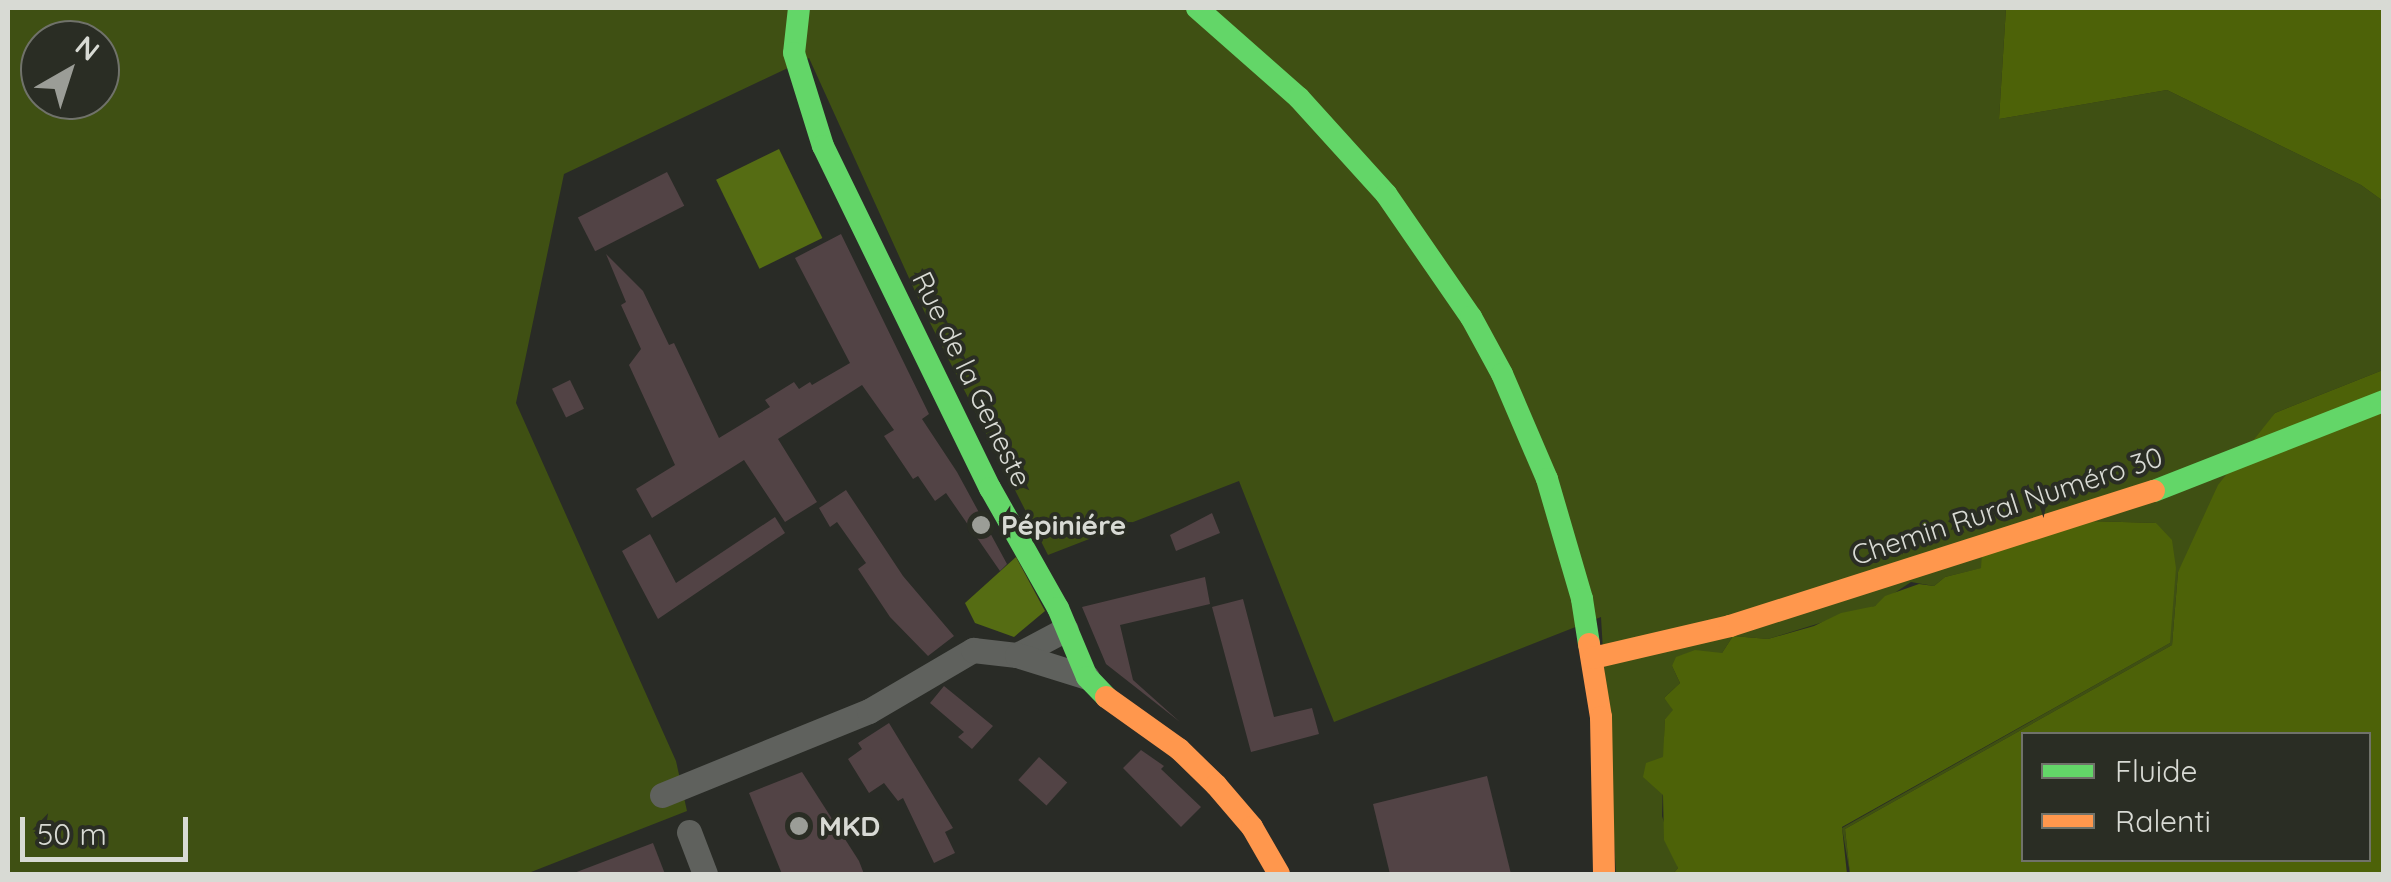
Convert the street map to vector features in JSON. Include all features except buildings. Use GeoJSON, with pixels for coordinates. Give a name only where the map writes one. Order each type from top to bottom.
{"type":"FeatureCollection","features":[{"type":"Feature","properties":{"kind":"street","name":"Rue de la Geneste"},"geometry":{"type":"LineString","coordinates":[[799,8],[794,54],[823,146],[990,488],[1088,676],[1106,698],[1179,748],[1216,785],[1252,827],[1279,874]]}},
{"type":"Feature","properties":{"kind":"street"},"geometry":{"type":"LineString","coordinates":[[1197,8],[1298,98],[1386,194],[1472,318],[1502,374],[1547,479],[1582,599],[1605,766],[1604,874]]}},
{"type":"Feature","properties":{"kind":"street","name":"Chemin Rural Numéro 30"},"geometry":{"type":"LineString","coordinates":[[1593,658],[1730,626],[2196,478],[2384,402]]}},
{"type":"Feature","properties":{"kind":"street"},"geometry":{"type":"LineString","coordinates":[[1017,656],[1066,629]]}},
{"type":"Feature","properties":{"kind":"street"},"geometry":{"type":"LineString","coordinates":[[662,795],[870,712],[973,650],[1017,656],[1088,676]]}},
{"type":"Feature","properties":{"kind":"street"},"geometry":{"type":"LineString","coordinates":[[689,832],[704,874]]}},
{"type":"Feature","properties":{"kind":"shaded area"},"geometry":{"type":"Polygon","coordinates":[[[8,8],[2006,8],[1999,119],[2167,90],[2361,185],[2383,201],[2383,370],[2275,413],[2178,572],[2172,645],[1845,829],[1850,874],[1842,828],[2170,643],[2156,523],[2088,521],[1982,554],[1982,568],[1945,577],[1934,586],[1911,582],[1875,606],[1768,639],[1733,636],[1722,653],[1672,666],[1680,683],[1664,698],[1674,710],[1665,719],[1662,816],[1678,868],[1673,874],[1616,874],[1601,617],[1334,722],[1239,481],[1048,555],[924,311],[809,58],[564,174],[516,403],[676,761],[687,811],[526,874],[8,874],[8,8]]]}},
{"type":"Feature","properties":{"kind":"shaded area"},"geometry":{"type":"Polygon","coordinates":[[[2006,8],[2383,8],[2383,201],[2361,185],[2167,90],[1999,119],[2006,8]]]}},
{"type":"Feature","properties":{"kind":"shaded area"},"geometry":{"type":"Polygon","coordinates":[[[779,149],[822,238],[759,269],[716,180],[779,149]]]}},
{"type":"Feature","properties":{"kind":"shaded area"},"geometry":{"type":"Polygon","coordinates":[[[2383,370],[2383,874],[1850,874],[1845,829],[2172,645],[2178,572],[2218,485],[2275,413],[2383,370]]]}},
{"type":"Feature","properties":{"kind":"shaded area"},"geometry":{"type":"Polygon","coordinates":[[[2088,521],[2156,523],[2172,540],[2176,568],[2170,643],[1842,827],[1847,874],[1673,874],[1678,868],[1664,840],[1663,795],[1643,777],[1646,763],[1663,757],[1665,719],[1673,710],[1664,698],[1680,683],[1672,666],[1676,657],[1695,650],[1722,653],[1733,636],[1768,639],[1814,626],[1841,613],[1875,606],[1885,596],[1919,584],[1934,586],[1945,577],[1981,568],[1982,554],[2088,521]]]}},
{"type":"Feature","properties":{"kind":"shaded area"},"geometry":{"type":"Polygon","coordinates":[[[1016,557],[1045,611],[1014,637],[975,623],[965,603],[1016,557]]]}},
{"type":"Feature","properties":{"kind":"traffic: fast"},"geometry":{"type":"LineString","coordinates":[[799,8],[794,53],[823,146],[990,488],[1058,608],[1087,677],[1106,697]]}},
{"type":"Feature","properties":{"kind":"traffic: fast"},"geometry":{"type":"LineString","coordinates":[[1197,8],[1299,98],[1386,194],[1471,317],[1502,374],[1547,479],[1582,599],[1589,644]]}},
{"type":"Feature","properties":{"kind":"traffic: fast"},"geometry":{"type":"LineString","coordinates":[[2154,491],[2384,401]]}},
{"type":"Feature","properties":{"kind":"traffic: slow"},"geometry":{"type":"LineString","coordinates":[[1593,658],[1730,626],[2154,491]]}},
{"type":"Feature","properties":{"kind":"traffic: slow"},"geometry":{"type":"LineString","coordinates":[[1589,644],[1601,717],[1604,874]]}},
{"type":"Feature","properties":{"kind":"traffic: slow"},"geometry":{"type":"LineString","coordinates":[[1106,697],[1179,749],[1216,785],[1252,827],[1279,874]]}},
{"type":"Feature","properties":{"kind":"place","name":"Pépiniére"},"geometry":{"type":"Point","coordinates":[981,525]}},
{"type":"Feature","properties":{"kind":"place","name":"MKD"},"geometry":{"type":"Point","coordinates":[799,826]}}]}
